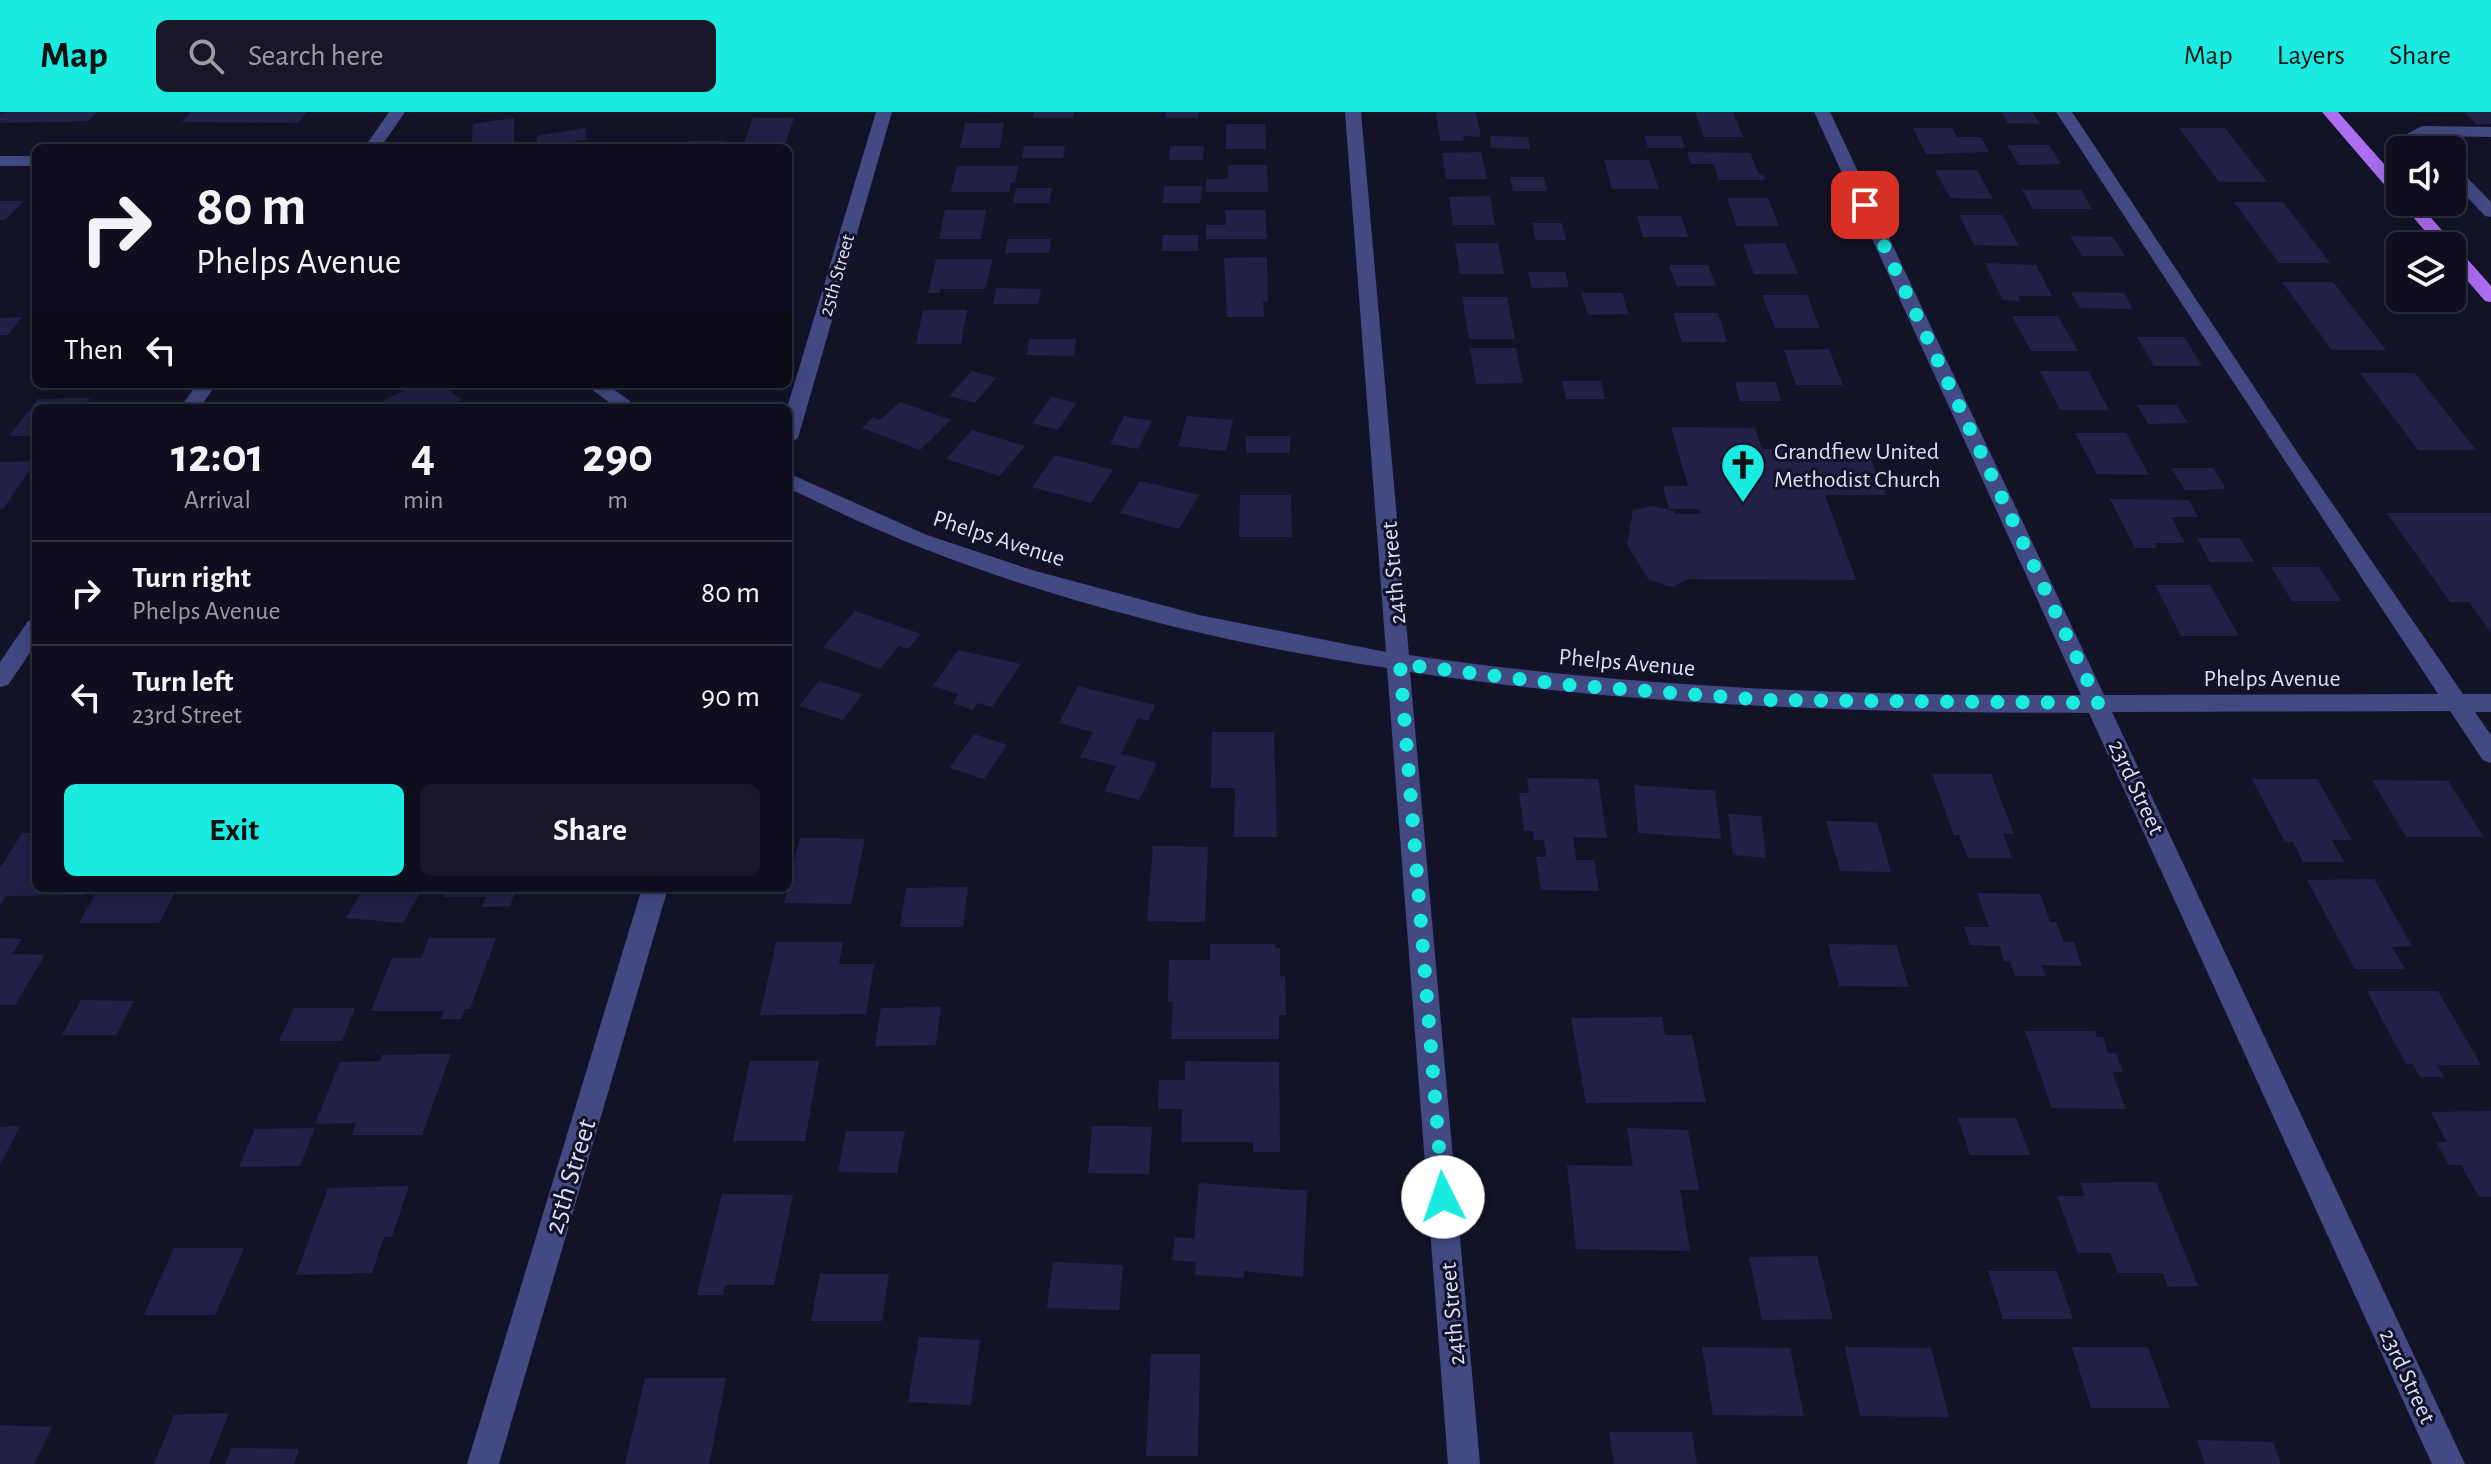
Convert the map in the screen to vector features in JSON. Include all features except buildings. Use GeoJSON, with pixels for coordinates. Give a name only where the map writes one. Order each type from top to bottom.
{"type":"FeatureCollection","features":[{"type":"Feature","properties":{"kind":"main road"},"geometry":{"type":"LineString","coordinates":[[2330,112],[2386,176]]}},
{"type":"Feature","properties":{"kind":"main road"},"geometry":{"type":"LineString","coordinates":[[2420,216],[2435,232]]}},
{"type":"Feature","properties":{"kind":"main road"},"geometry":{"type":"LineString","coordinates":[[2466,268],[2491,297]]}},
{"type":"Feature","properties":{"kind":"street"},"geometry":{"type":"LineString","coordinates":[[375,144],[397,112]]}},
{"type":"Feature","properties":{"kind":"street","name":"25th Street"},"geometry":{"type":"LineString","coordinates":[[792,424],[884,112]]}},
{"type":"Feature","properties":{"kind":"street","name":"24th Street"},"geometry":{"type":"LineString","coordinates":[[1353,112],[1464,1464]]}},
{"type":"Feature","properties":{"kind":"street","name":"23rd Street"},"geometry":{"type":"LineString","coordinates":[[1822,112],[2449,1464]]}},
{"type":"Feature","properties":{"kind":"street"},"geometry":{"type":"LineString","coordinates":[[2064,112],[2294,463],[2491,754]]}},
{"type":"Feature","properties":{"kind":"street"},"geometry":{"type":"LineString","coordinates":[[2417,136],[2415,134],[2422,131],[2491,132]]}},
{"type":"Feature","properties":{"kind":"street"},"geometry":{"type":"LineString","coordinates":[[0,161],[32,161]]}},
{"type":"Feature","properties":{"kind":"street"},"geometry":{"type":"LineString","coordinates":[[2466,182],[2482,194],[2491,212]]}},
{"type":"Feature","properties":{"kind":"street"},"geometry":{"type":"LineString","coordinates":[[599,388],[624,404]]}},
{"type":"Feature","properties":{"kind":"street","name":"Phelps Avenue"},"geometry":{"type":"LineString","coordinates":[[792,482],[915,537],[1039,580],[1183,619],[1400,664],[1568,685],[1767,700],[2491,703]]}},
{"type":"Feature","properties":{"kind":"street"},"geometry":{"type":"LineString","coordinates":[[0,679],[32,633]]}},
{"type":"Feature","properties":{"kind":"street","name":"25th Street"},"geometry":{"type":"LineString","coordinates":[[483,1464],[654,892]]}},
{"type":"Feature","properties":{"kind":"place","name":"Grandfiew United Methodist Church"},"geometry":{"type":"Point","coordinates":[1743,504]}},
{"type":"Feature","properties":{"kind":"route"},"geometry":{"type":"LineString","coordinates":[[1443,1197],[1400,664],[1568,685],[1767,700],[2098,703],[1865,205]]}}]}
